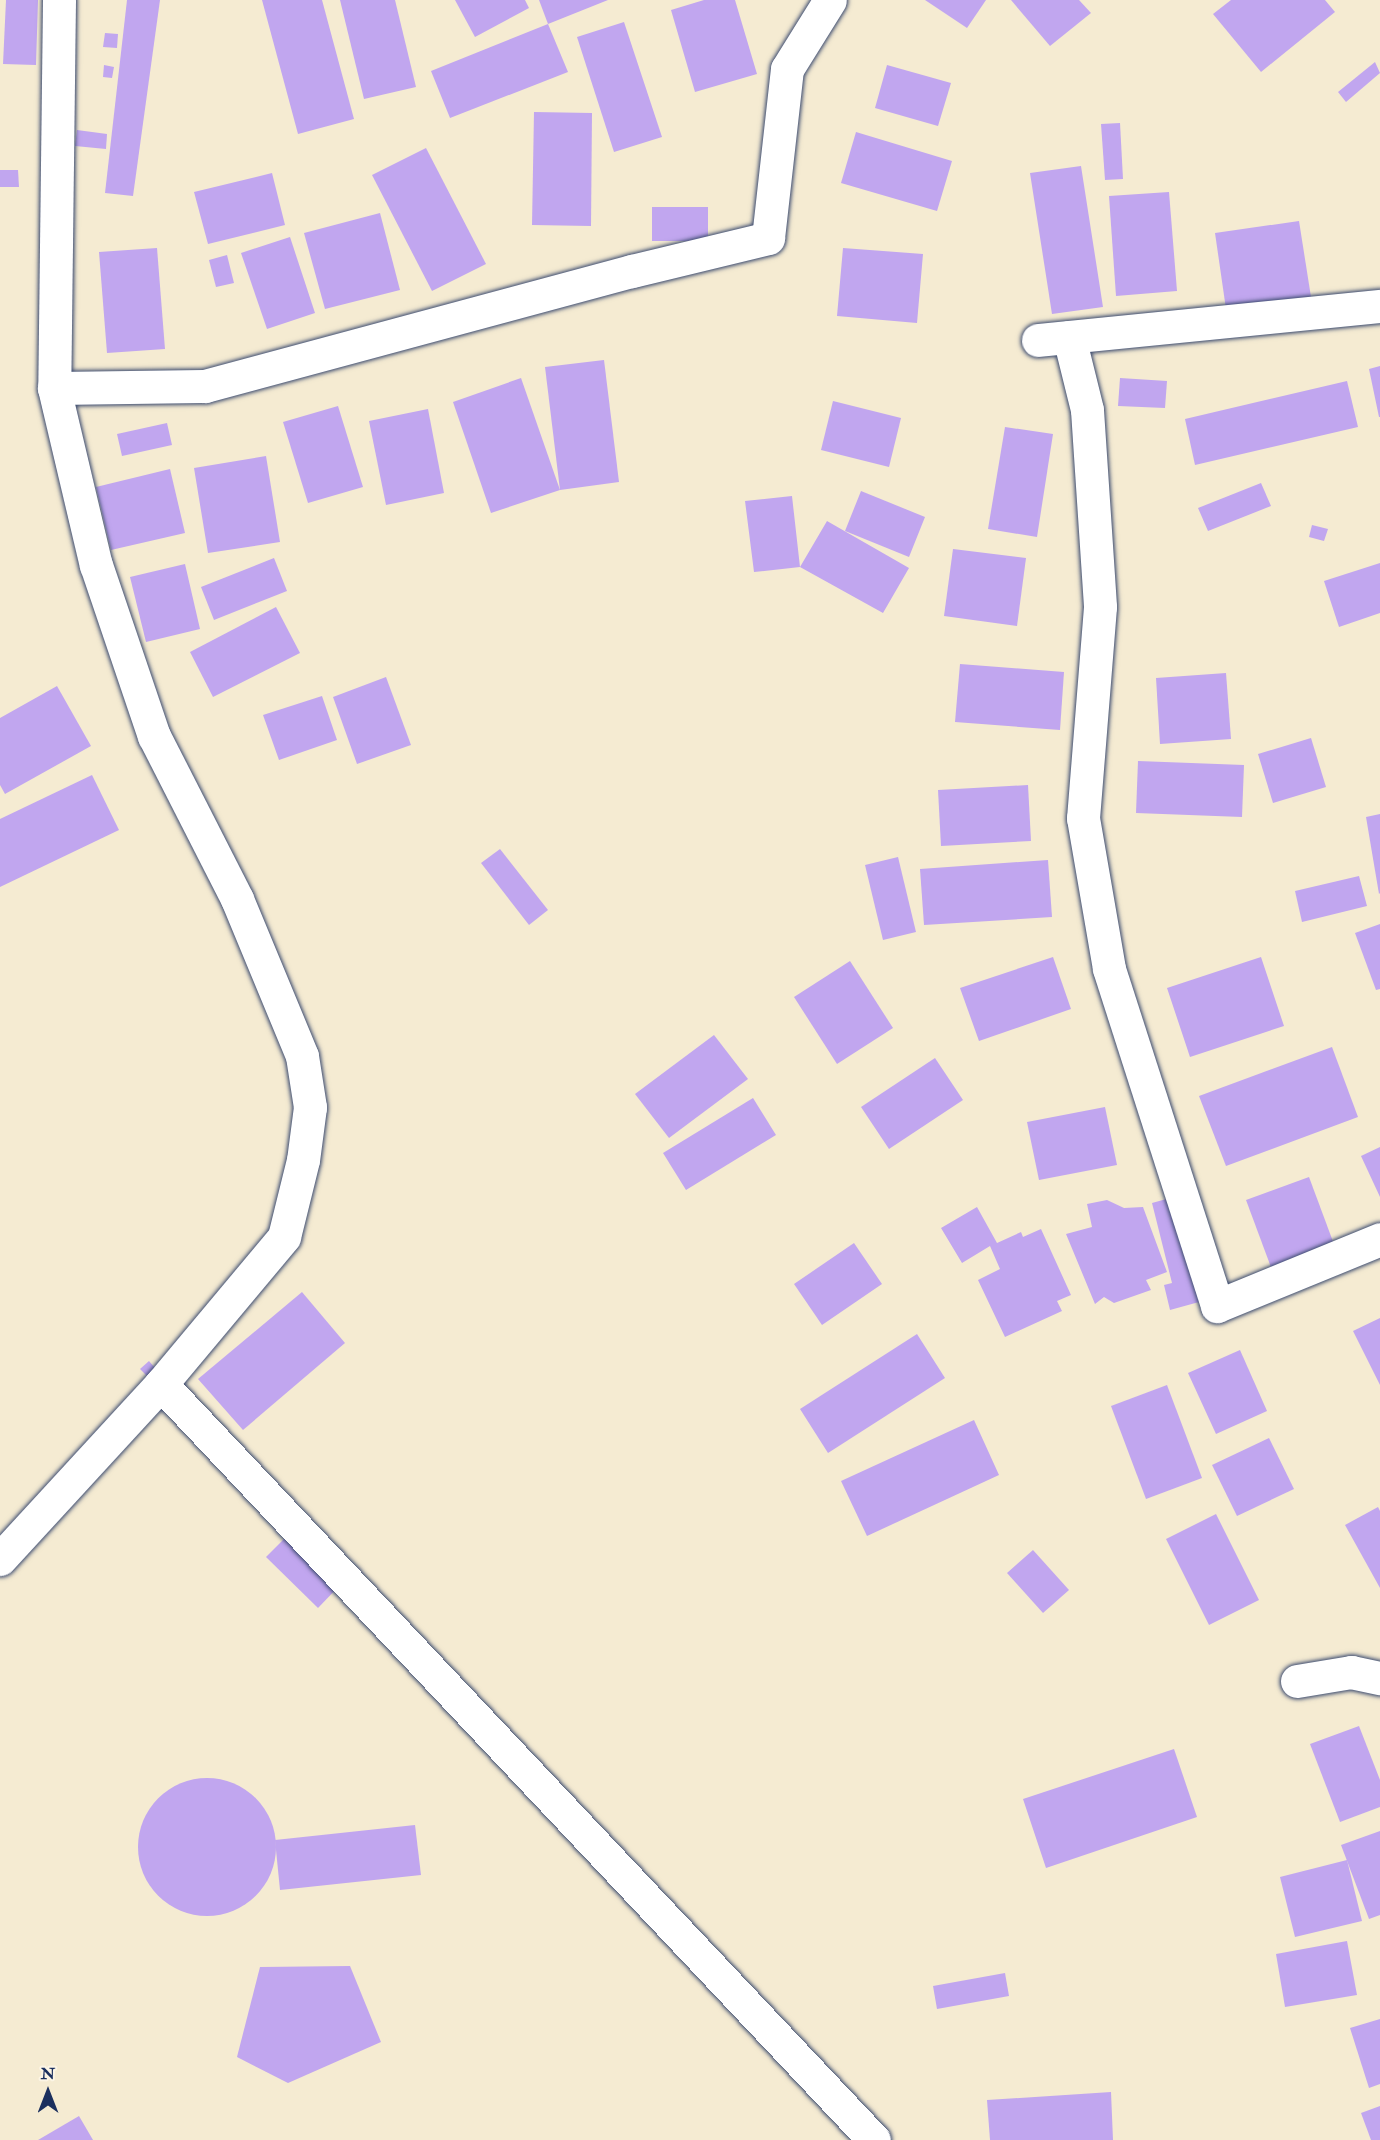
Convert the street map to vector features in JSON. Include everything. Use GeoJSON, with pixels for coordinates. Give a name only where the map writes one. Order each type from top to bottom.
{"type":"FeatureCollection","features":[{"type":"Feature","properties":{"kind":"street"},"geometry":{"type":"LineString","coordinates":[[0,1559],[161,1384],[284,1237],[303,1160],[310,1107],[302,1056],[237,899],[154,735],[96,565],[54,388],[59,0]]}},
{"type":"Feature","properties":{"kind":"street"},"geometry":{"type":"LineString","coordinates":[[54,388],[205,386],[768,238],[787,69],[830,0]]}},
{"type":"Feature","properties":{"kind":"street"},"geometry":{"type":"LineString","coordinates":[[1380,306],[1054,339],[1087,410],[1100,607],[1083,818],[1109,969],[1217,1306],[1380,1239]]}},
{"type":"Feature","properties":{"kind":"street"},"geometry":{"type":"LineString","coordinates":[[161,1384],[874,2140]]}},
{"type":"Feature","properties":{"kind":"street"},"geometry":{"type":"LineString","coordinates":[[1297,1682],[1351,1672],[1380,1678]]}},
{"type":"Feature","properties":{"kind":"building"},"geometry":{"type":"Polygon","coordinates":[[[6,0],[38,0],[36,65],[3,64],[6,0]]]}},
{"type":"Feature","properties":{"kind":"building"},"geometry":{"type":"Polygon","coordinates":[[[127,0],[160,0],[133,196],[105,193],[127,0]]]}},
{"type":"Feature","properties":{"kind":"building"},"geometry":{"type":"Polygon","coordinates":[[[262,0],[322,0],[354,119],[298,134],[262,0]]]}},
{"type":"Feature","properties":{"kind":"building"},"geometry":{"type":"Polygon","coordinates":[[[340,0],[395,0],[416,87],[364,99],[340,0]]]}},
{"type":"Feature","properties":{"kind":"building"},"geometry":{"type":"Polygon","coordinates":[[[455,0],[525,0],[529,8],[475,37],[455,0]]]}},
{"type":"Feature","properties":{"kind":"building"},"geometry":{"type":"Polygon","coordinates":[[[539,0],[608,0],[548,24],[539,0]]]}},
{"type":"Feature","properties":{"kind":"building"},"geometry":{"type":"Polygon","coordinates":[[[704,0],[735,0],[757,74],[695,92],[671,10],[704,0]]]}},
{"type":"Feature","properties":{"kind":"building"},"geometry":{"type":"Polygon","coordinates":[[[925,0],[986,0],[967,28],[925,0]]]}},
{"type":"Feature","properties":{"kind":"building"},"geometry":{"type":"Polygon","coordinates":[[[1011,0],[1079,0],[1091,13],[1050,46],[1011,0]]]}},
{"type":"Feature","properties":{"kind":"building"},"geometry":{"type":"Polygon","coordinates":[[[1231,0],[1325,0],[1335,12],[1261,72],[1213,14],[1231,0]]]}},
{"type":"Feature","properties":{"kind":"building"},"geometry":{"type":"Polygon","coordinates":[[[624,22],[662,137],[614,152],[577,37],[624,22]]]}},
{"type":"Feature","properties":{"kind":"building"},"geometry":{"type":"Polygon","coordinates":[[[548,24],[568,72],[450,118],[431,71],[548,24]]]}},
{"type":"Feature","properties":{"kind":"building"},"geometry":{"type":"Polygon","coordinates":[[[105,33],[118,34],[117,48],[103,47],[105,33]]]}},
{"type":"Feature","properties":{"kind":"building"},"geometry":{"type":"Polygon","coordinates":[[[1375,62],[1380,73],[1346,102],[1338,92],[1375,62]]]}},
{"type":"Feature","properties":{"kind":"building"},"geometry":{"type":"Polygon","coordinates":[[[104,65],[114,67],[112,78],[103,77],[104,65]]]}},
{"type":"Feature","properties":{"kind":"building"},"geometry":{"type":"Polygon","coordinates":[[[887,65],[951,83],[938,126],[875,108],[887,65]]]}},
{"type":"Feature","properties":{"kind":"building"},"geometry":{"type":"Polygon","coordinates":[[[534,112],[592,113],[591,226],[532,225],[534,112]]]}},
{"type":"Feature","properties":{"kind":"building"},"geometry":{"type":"Polygon","coordinates":[[[1120,123],[1123,179],[1105,180],[1101,124],[1120,123]]]}},
{"type":"Feature","properties":{"kind":"building"},"geometry":{"type":"Polygon","coordinates":[[[77,130],[107,134],[106,149],[75,146],[77,130]]]}},
{"type":"Feature","properties":{"kind":"building"},"geometry":{"type":"Polygon","coordinates":[[[856,132],[952,161],[937,211],[841,183],[856,132]]]}},
{"type":"Feature","properties":{"kind":"building"},"geometry":{"type":"Polygon","coordinates":[[[426,148],[486,264],[432,291],[372,175],[426,148]]]}},
{"type":"Feature","properties":{"kind":"building"},"geometry":{"type":"Polygon","coordinates":[[[1081,166],[1103,307],[1052,314],[1030,173],[1081,166]]]}},
{"type":"Feature","properties":{"kind":"building"},"geometry":{"type":"Polygon","coordinates":[[[0,170],[18,170],[19,187],[0,187],[0,170]]]}},
{"type":"Feature","properties":{"kind":"building"},"geometry":{"type":"Polygon","coordinates":[[[272,173],[285,225],[208,244],[194,192],[272,173]]]}},
{"type":"Feature","properties":{"kind":"building"},"geometry":{"type":"Polygon","coordinates":[[[1169,192],[1177,291],[1116,296],[1109,196],[1169,192]]]}},
{"type":"Feature","properties":{"kind":"building"},"geometry":{"type":"Polygon","coordinates":[[[652,207],[708,207],[708,241],[652,241],[652,207]]]}},
{"type":"Feature","properties":{"kind":"building"},"geometry":{"type":"Polygon","coordinates":[[[380,213],[400,290],[325,309],[304,233],[380,213]]]}},
{"type":"Feature","properties":{"kind":"building"},"geometry":{"type":"Polygon","coordinates":[[[1299,221],[1311,297],[1226,309],[1215,233],[1299,221]]]}},
{"type":"Feature","properties":{"kind":"building"},"geometry":{"type":"Polygon","coordinates":[[[290,237],[315,313],[267,329],[241,253],[290,237]]]}},
{"type":"Feature","properties":{"kind":"building"},"geometry":{"type":"Polygon","coordinates":[[[157,248],[165,349],[107,353],[99,252],[157,248]]]}},
{"type":"Feature","properties":{"kind":"building"},"geometry":{"type":"Polygon","coordinates":[[[843,248],[923,254],[917,323],[837,316],[843,248]]]}},
{"type":"Feature","properties":{"kind":"building"},"geometry":{"type":"Polygon","coordinates":[[[227,255],[234,283],[216,287],[209,260],[227,255]]]}},
{"type":"Feature","properties":{"kind":"building"},"geometry":{"type":"Polygon","coordinates":[[[604,360],[619,482],[560,490],[545,367],[604,360]]]}},
{"type":"Feature","properties":{"kind":"building"},"geometry":{"type":"Polygon","coordinates":[[[1380,366],[1380,417],[1379,417],[1369,369],[1380,366]]]}},
{"type":"Feature","properties":{"kind":"building"},"geometry":{"type":"Polygon","coordinates":[[[521,378],[560,490],[491,513],[453,402],[521,378]]]}},
{"type":"Feature","properties":{"kind":"building"},"geometry":{"type":"Polygon","coordinates":[[[1120,378],[1167,381],[1165,408],[1118,406],[1120,378]]]}},
{"type":"Feature","properties":{"kind":"building"},"geometry":{"type":"Polygon","coordinates":[[[1347,381],[1358,427],[1195,465],[1185,419],[1347,381]]]}},
{"type":"Feature","properties":{"kind":"building"},"geometry":{"type":"Polygon","coordinates":[[[833,401],[901,418],[889,467],[821,450],[833,401]]]}},
{"type":"Feature","properties":{"kind":"building"},"geometry":{"type":"Polygon","coordinates":[[[338,406],[363,487],[308,503],[283,422],[338,406]]]}},
{"type":"Feature","properties":{"kind":"building"},"geometry":{"type":"Polygon","coordinates":[[[428,409],[444,493],[386,505],[369,421],[428,409]]]}},
{"type":"Feature","properties":{"kind":"building"},"geometry":{"type":"Polygon","coordinates":[[[167,423],[172,445],[122,456],[117,434],[167,423]]]}},
{"type":"Feature","properties":{"kind":"building"},"geometry":{"type":"Polygon","coordinates":[[[1005,427],[1053,434],[1037,537],[988,529],[1005,427]]]}},
{"type":"Feature","properties":{"kind":"building"},"geometry":{"type":"Polygon","coordinates":[[[266,456],[280,542],[208,553],[194,468],[266,456]]]}},
{"type":"Feature","properties":{"kind":"building"},"geometry":{"type":"Polygon","coordinates":[[[170,469],[185,533],[111,550],[96,487],[170,469]]]}},
{"type":"Feature","properties":{"kind":"building"},"geometry":{"type":"Polygon","coordinates":[[[1261,483],[1271,506],[1208,531],[1198,508],[1261,483]]]}},
{"type":"Feature","properties":{"kind":"building"},"geometry":{"type":"Polygon","coordinates":[[[861,491],[925,517],[909,557],[845,531],[861,491]]]}},
{"type":"Feature","properties":{"kind":"building"},"geometry":{"type":"Polygon","coordinates":[[[792,496],[800,567],[754,572],[745,501],[792,496]]]}},
{"type":"Feature","properties":{"kind":"building"},"geometry":{"type":"Polygon","coordinates":[[[827,521],[909,568],[883,613],[800,567],[827,521]]]}},
{"type":"Feature","properties":{"kind":"building"},"geometry":{"type":"Polygon","coordinates":[[[1312,525],[1328,529],[1324,541],[1309,537],[1312,525]]]}},
{"type":"Feature","properties":{"kind":"building"},"geometry":{"type":"Polygon","coordinates":[[[953,549],[1026,558],[1017,626],[944,616],[953,549]]]}},
{"type":"Feature","properties":{"kind":"building"},"geometry":{"type":"Polygon","coordinates":[[[274,558],[287,591],[214,620],[201,587],[274,558]]]}},
{"type":"Feature","properties":{"kind":"building"},"geometry":{"type":"Polygon","coordinates":[[[1380,563],[1380,613],[1339,627],[1324,581],[1380,563]]]}},
{"type":"Feature","properties":{"kind":"building"},"geometry":{"type":"Polygon","coordinates":[[[185,564],[200,629],[146,642],[130,577],[185,564]]]}},
{"type":"Feature","properties":{"kind":"building"},"geometry":{"type":"Polygon","coordinates":[[[276,607],[300,653],[213,697],[190,652],[276,607]]]}},
{"type":"Feature","properties":{"kind":"building"},"geometry":{"type":"Polygon","coordinates":[[[960,664],[1064,672],[1060,730],[955,722],[960,664]]]}},
{"type":"Feature","properties":{"kind":"building"},"geometry":{"type":"Polygon","coordinates":[[[1226,673],[1231,739],[1160,744],[1156,678],[1226,673]]]}},
{"type":"Feature","properties":{"kind":"building"},"geometry":{"type":"Polygon","coordinates":[[[386,677],[411,745],[357,764],[333,697],[386,677]]]}},
{"type":"Feature","properties":{"kind":"building"},"geometry":{"type":"Polygon","coordinates":[[[57,686],[91,746],[5,794],[0,785],[0,718],[57,686]]]}},
{"type":"Feature","properties":{"kind":"building"},"geometry":{"type":"Polygon","coordinates":[[[322,696],[337,740],[279,760],[263,715],[322,696]]]}},
{"type":"Feature","properties":{"kind":"building"},"geometry":{"type":"Polygon","coordinates":[[[1311,738],[1326,787],[1273,803],[1258,754],[1311,738]]]}},
{"type":"Feature","properties":{"kind":"building"},"geometry":{"type":"Polygon","coordinates":[[[1138,761],[1244,765],[1242,817],[1136,813],[1138,761]]]}},
{"type":"Feature","properties":{"kind":"building"},"geometry":{"type":"Polygon","coordinates":[[[92,775],[119,830],[0,887],[0,819],[92,775]]]}},
{"type":"Feature","properties":{"kind":"building"},"geometry":{"type":"Polygon","coordinates":[[[1028,785],[1031,841],[941,846],[938,790],[1028,785]]]}},
{"type":"Feature","properties":{"kind":"building"},"geometry":{"type":"Polygon","coordinates":[[[1380,814],[1380,893],[1379,894],[1366,817],[1380,814]]]}},
{"type":"Feature","properties":{"kind":"building"},"geometry":{"type":"Polygon","coordinates":[[[500,849],[548,910],[529,925],[481,863],[500,849]]]}},
{"type":"Feature","properties":{"kind":"building"},"geometry":{"type":"Polygon","coordinates":[[[898,857],[916,932],[883,940],[865,865],[898,857]]]}},
{"type":"Feature","properties":{"kind":"building"},"geometry":{"type":"Polygon","coordinates":[[[1048,860],[1052,917],[924,925],[920,869],[1048,860]]]}},
{"type":"Feature","properties":{"kind":"building"},"geometry":{"type":"Polygon","coordinates":[[[1359,876],[1367,906],[1302,922],[1295,891],[1359,876]]]}},
{"type":"Feature","properties":{"kind":"building"},"geometry":{"type":"Polygon","coordinates":[[[1380,924],[1380,989],[1376,990],[1355,933],[1380,924]]]}},
{"type":"Feature","properties":{"kind":"building"},"geometry":{"type":"Polygon","coordinates":[[[1053,957],[1071,1009],[979,1041],[960,988],[1053,957]]]}},
{"type":"Feature","properties":{"kind":"building"},"geometry":{"type":"Polygon","coordinates":[[[1261,957],[1284,1026],[1190,1057],[1167,988],[1261,957]]]}},
{"type":"Feature","properties":{"kind":"building"},"geometry":{"type":"Polygon","coordinates":[[[850,961],[893,1028],[837,1064],[794,997],[850,961]]]}},
{"type":"Feature","properties":{"kind":"building"},"geometry":{"type":"Polygon","coordinates":[[[714,1035],[748,1079],[669,1138],[635,1094],[714,1035]]]}},
{"type":"Feature","properties":{"kind":"building"},"geometry":{"type":"Polygon","coordinates":[[[1332,1047],[1358,1117],[1226,1166],[1199,1096],[1332,1047]]]}},
{"type":"Feature","properties":{"kind":"building"},"geometry":{"type":"Polygon","coordinates":[[[935,1058],[963,1100],[889,1149],[861,1107],[935,1058]]]}},
{"type":"Feature","properties":{"kind":"building"},"geometry":{"type":"Polygon","coordinates":[[[753,1098],[776,1135],[686,1190],[663,1153],[753,1098]]]}},
{"type":"Feature","properties":{"kind":"building"},"geometry":{"type":"Polygon","coordinates":[[[1105,1107],[1117,1165],[1039,1180],[1027,1122],[1105,1107]]]}},
{"type":"Feature","properties":{"kind":"building"},"geometry":{"type":"Polygon","coordinates":[[[1380,1147],[1380,1197],[1361,1156],[1380,1147]]]}},
{"type":"Feature","properties":{"kind":"building"},"geometry":{"type":"Polygon","coordinates":[[[1309,1177],[1338,1255],[1275,1278],[1246,1200],[1309,1177]]]}},
{"type":"Feature","properties":{"kind":"building"},"geometry":{"type":"Polygon","coordinates":[[[1170,1198],[1199,1302],[1170,1310],[1164,1285],[1172,1283],[1152,1203],[1170,1198]]]}},
{"type":"Feature","properties":{"kind":"building"},"geometry":{"type":"Polygon","coordinates":[[[1107,1200],[1124,1208],[1143,1207],[1167,1272],[1146,1280],[1151,1290],[1114,1303],[1104,1297],[1095,1304],[1066,1234],[1092,1227],[1087,1204],[1107,1200]]]}},
{"type":"Feature","properties":{"kind":"building"},"geometry":{"type":"Polygon","coordinates":[[[977,1207],[997,1243],[1021,1232],[1023,1237],[1041,1229],[1071,1295],[1057,1301],[1062,1311],[1005,1337],[978,1280],[1000,1269],[990,1246],[962,1263],[941,1228],[977,1207]]]}},
{"type":"Feature","properties":{"kind":"building"},"geometry":{"type":"Polygon","coordinates":[[[854,1243],[882,1284],[822,1325],[794,1284],[854,1243]]]}},
{"type":"Feature","properties":{"kind":"building"},"geometry":{"type":"Polygon","coordinates":[[[302,1292],[345,1343],[243,1430],[198,1379],[302,1292]]]}},
{"type":"Feature","properties":{"kind":"building"},"geometry":{"type":"Polygon","coordinates":[[[1380,1318],[1380,1385],[1353,1331],[1380,1318]]]}},
{"type":"Feature","properties":{"kind":"building"},"geometry":{"type":"Polygon","coordinates":[[[917,1334],[945,1378],[828,1453],[800,1409],[917,1334]]]}},
{"type":"Feature","properties":{"kind":"building"},"geometry":{"type":"Polygon","coordinates":[[[1240,1350],[1267,1411],[1216,1434],[1188,1373],[1240,1350]]]}},
{"type":"Feature","properties":{"kind":"building"},"geometry":{"type":"Polygon","coordinates":[[[149,1361],[155,1368],[147,1376],[140,1369],[149,1361]]]}},
{"type":"Feature","properties":{"kind":"building"},"geometry":{"type":"Polygon","coordinates":[[[1167,1385],[1202,1478],[1146,1499],[1111,1406],[1167,1385]]]}},
{"type":"Feature","properties":{"kind":"building"},"geometry":{"type":"Polygon","coordinates":[[[974,1420],[999,1475],[867,1536],[841,1481],[974,1420]]]}},
{"type":"Feature","properties":{"kind":"building"},"geometry":{"type":"Polygon","coordinates":[[[1269,1438],[1294,1489],[1237,1516],[1212,1465],[1269,1438]]]}},
{"type":"Feature","properties":{"kind":"building"},"geometry":{"type":"Polygon","coordinates":[[[1378,1507],[1380,1511],[1380,1588],[1345,1525],[1378,1507]]]}},
{"type":"Feature","properties":{"kind":"building"},"geometry":{"type":"Polygon","coordinates":[[[1216,1514],[1259,1600],[1209,1625],[1166,1539],[1216,1514]]]}},
{"type":"Feature","properties":{"kind":"building"},"geometry":{"type":"Polygon","coordinates":[[[291,1532],[343,1582],[318,1608],[266,1557],[291,1532]]]}},
{"type":"Feature","properties":{"kind":"building"},"geometry":{"type":"Polygon","coordinates":[[[1033,1550],[1069,1590],[1043,1613],[1007,1573],[1033,1550]]]}},
{"type":"Feature","properties":{"kind":"building"},"geometry":{"type":"Polygon","coordinates":[[[1359,1726],[1380,1780],[1380,1807],[1340,1822],[1310,1744],[1359,1726]]]}},
{"type":"Feature","properties":{"kind":"building"},"geometry":{"type":"Polygon","coordinates":[[[1174,1749],[1197,1817],[1046,1868],[1023,1799],[1174,1749]]]}},
{"type":"Feature","properties":{"kind":"building"},"geometry":{"type":"Polygon","coordinates":[[[207,1778],[233,1784],[256,1798],[270,1821],[276,1847],[270,1873],[256,1896],[233,1910],[207,1916],[181,1910],[158,1896],[144,1873],[138,1847],[144,1821],[158,1798],[181,1784],[207,1778]]]}},
{"type":"Feature","properties":{"kind":"building"},"geometry":{"type":"Polygon","coordinates":[[[415,1825],[421,1875],[280,1890],[275,1840],[415,1825]]]}},
{"type":"Feature","properties":{"kind":"building"},"geometry":{"type":"Polygon","coordinates":[[[1380,1831],[1380,1915],[1369,1919],[1341,1845],[1380,1831]]]}},
{"type":"Feature","properties":{"kind":"building"},"geometry":{"type":"Polygon","coordinates":[[[1347,1860],[1362,1921],[1295,1937],[1280,1877],[1347,1860]]]}},
{"type":"Feature","properties":{"kind":"building"},"geometry":{"type":"Polygon","coordinates":[[[1347,1941],[1357,1995],[1285,2007],[1276,1954],[1347,1941]]]}},
{"type":"Feature","properties":{"kind":"building"},"geometry":{"type":"Polygon","coordinates":[[[350,1966],[381,2042],[288,2083],[237,2057],[260,1967],[350,1966]]]}},
{"type":"Feature","properties":{"kind":"building"},"geometry":{"type":"Polygon","coordinates":[[[1005,1973],[1009,1996],[937,2009],[933,1986],[1005,1973]]]}},
{"type":"Feature","properties":{"kind":"building"},"geometry":{"type":"Polygon","coordinates":[[[1380,2019],[1380,2084],[1369,2088],[1350,2028],[1380,2019]]]}},
{"type":"Feature","properties":{"kind":"building"},"geometry":{"type":"Polygon","coordinates":[[[1111,2092],[1113,2140],[990,2140],[987,2100],[1111,2092]]]}},
{"type":"Feature","properties":{"kind":"building"},"geometry":{"type":"Polygon","coordinates":[[[1380,2106],[1380,2140],[1371,2140],[1361,2113],[1380,2106]]]}},
{"type":"Feature","properties":{"kind":"building"},"geometry":{"type":"Polygon","coordinates":[[[79,2116],[93,2140],[38,2140],[79,2116]]]}}]}
